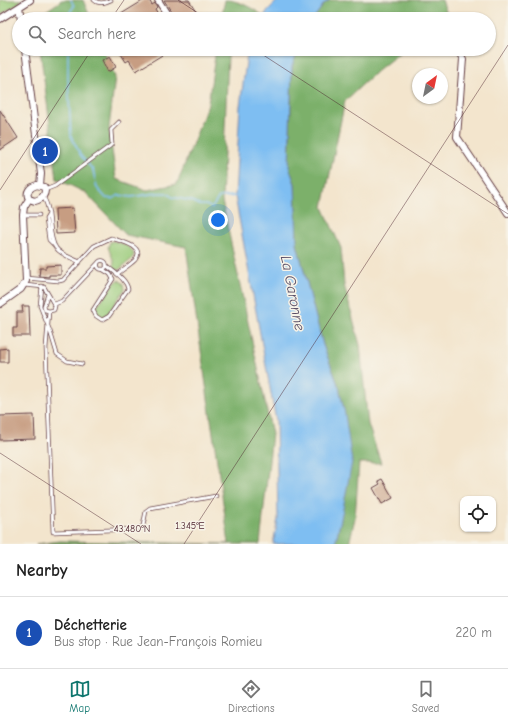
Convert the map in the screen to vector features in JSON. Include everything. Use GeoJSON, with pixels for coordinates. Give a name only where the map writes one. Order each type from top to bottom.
{"type":"FeatureCollection","features":[{"type":"Feature","properties":{"kind":"street"},"geometry":{"type":"LineString","coordinates":[[0,18],[30,0]]}},
{"type":"Feature","properties":{"kind":"street"},"geometry":{"type":"LineString","coordinates":[[158,0],[166,12]]}},
{"type":"Feature","properties":{"kind":"street"},"geometry":{"type":"LineString","coordinates":[[19,7],[20,12]]}},
{"type":"Feature","properties":{"kind":"street"},"geometry":{"type":"LineString","coordinates":[[26,56],[43,187],[43,197],[36,202],[29,199]]}},
{"type":"Feature","properties":{"kind":"street"},"geometry":{"type":"LineString","coordinates":[[461,56],[463,59],[457,137],[508,213]]}},
{"type":"Feature","properties":{"kind":"street"},"geometry":{"type":"LineString","coordinates":[[0,304],[14,295],[24,285],[26,278],[23,215],[24,207],[29,199],[27,194],[29,190],[35,185],[43,187]]}},
{"type":"Feature","properties":{"kind":"lane"},"geometry":{"type":"LineString","coordinates":[[94,0],[97,3],[111,0]]}},
{"type":"Feature","properties":{"kind":"lane"},"geometry":{"type":"LineString","coordinates":[[43,187],[55,186],[110,146],[112,144],[111,130],[119,122]]}},
{"type":"Feature","properties":{"kind":"lane"},"geometry":{"type":"LineString","coordinates":[[43,197],[48,207],[55,246],[60,251],[80,262]]}},
{"type":"Feature","properties":{"kind":"lane"},"geometry":{"type":"LineString","coordinates":[[23,215],[39,215]]}},
{"type":"Feature","properties":{"kind":"lane"},"geometry":{"type":"LineString","coordinates":[[26,278],[61,281],[65,279],[94,246],[111,238],[132,245],[137,251],[136,258],[117,274]]}},
{"type":"Feature","properties":{"kind":"lane"},"geometry":{"type":"LineString","coordinates":[[55,304],[62,301],[98,263],[103,261],[125,282],[128,289],[109,316],[104,319],[100,319],[94,314],[94,310],[113,279],[110,274],[101,269],[98,263]]}},
{"type":"Feature","properties":{"kind":"lane"},"geometry":{"type":"LineString","coordinates":[[89,272],[101,269],[106,265]]}},
{"type":"Feature","properties":{"kind":"lane"},"geometry":{"type":"LineString","coordinates":[[24,285],[42,286],[45,288],[55,304],[54,310],[49,312]]}},
{"type":"Feature","properties":{"kind":"lane"},"geometry":{"type":"LineString","coordinates":[[42,286],[40,306],[58,354],[66,361],[82,364]]}},
{"type":"Feature","properties":{"kind":"lane"},"geometry":{"type":"LineString","coordinates":[[48,294],[44,306],[45,310],[49,312]]}},
{"type":"Feature","properties":{"kind":"lane"},"geometry":{"type":"LineString","coordinates":[[49,312],[46,348],[53,532],[138,529],[143,526],[146,511],[150,508],[216,496]]}},
{"type":"Feature","properties":{"kind":"green space"},"geometry":{"type":"Polygon","coordinates":[[[0,0],[22,0],[0,15],[0,0]]]}},
{"type":"Feature","properties":{"kind":"green space"},"geometry":{"type":"Polygon","coordinates":[[[62,0],[83,0],[88,12],[44,12],[62,0]]]}},
{"type":"Feature","properties":{"kind":"green space"},"geometry":{"type":"Polygon","coordinates":[[[225,0],[230,0],[248,6],[258,12],[222,12],[225,0]]]}},
{"type":"Feature","properties":{"kind":"green space"},"geometry":{"type":"Polygon","coordinates":[[[330,0],[442,0],[446,12],[318,12],[324,4],[330,0]]]}},
{"type":"Feature","properties":{"kind":"green space"},"geometry":{"type":"Polygon","coordinates":[[[41,56],[106,56],[115,77],[109,128],[116,179],[147,190],[177,184],[208,104],[215,56],[228,56],[222,201],[272,434],[260,544],[229,544],[186,247],[126,235],[86,193],[57,179],[41,56]]]}},
{"type":"Feature","properties":{"kind":"green space"},"geometry":{"type":"Polygon","coordinates":[[[296,56],[395,56],[345,101],[323,207],[341,248],[344,285],[360,345],[368,424],[381,463],[359,463],[355,518],[349,544],[335,544],[341,519],[339,387],[323,345],[297,244],[295,184],[289,167],[292,66],[296,56]]]}},
{"type":"Feature","properties":{"kind":"green space"},"geometry":{"type":"Polygon","coordinates":[[[113,241],[128,246],[134,254],[132,259],[117,271],[113,268],[114,262],[108,247],[110,242],[113,241]]]}},
{"type":"Feature","properties":{"kind":"green space"},"geometry":{"type":"Polygon","coordinates":[[[119,280],[124,284],[125,289],[107,315],[100,317],[96,312],[96,308],[113,284],[119,280]]]}},
{"type":"Feature","properties":{"kind":"green space"},"geometry":{"type":"Polygon","coordinates":[[[60,541],[229,544],[36,544],[60,541]]]}},
{"type":"Feature","properties":{"kind":"water"},"geometry":{"type":"Polygon","coordinates":[[[278,0],[330,0],[324,4],[318,12],[267,11],[278,0]]]}},
{"type":"Feature","properties":{"kind":"water","name":"La Garonne"},"geometry":{"type":"Polygon","coordinates":[[[247,56],[296,56],[292,66],[289,167],[295,184],[297,244],[323,345],[339,387],[345,414],[352,462],[335,544],[273,544],[278,519],[276,421],[235,196],[240,106],[247,56]]]}},
{"type":"Feature","properties":{"kind":"building"},"geometry":{"type":"Polygon","coordinates":[[[144,0],[149,0],[152,5],[155,3],[157,7],[155,9],[157,12],[124,12],[144,0]]]}},
{"type":"Feature","properties":{"kind":"building"},"geometry":{"type":"Polygon","coordinates":[[[164,0],[189,0],[197,12],[172,12],[164,0]]]}},
{"type":"Feature","properties":{"kind":"building"},"geometry":{"type":"Polygon","coordinates":[[[110,56],[116,67],[108,72],[102,60],[110,56]]]}},
{"type":"Feature","properties":{"kind":"building"},"geometry":{"type":"Polygon","coordinates":[[[122,56],[161,56],[136,71],[129,60],[126,62],[122,56]]]}},
{"type":"Feature","properties":{"kind":"building"},"geometry":{"type":"Polygon","coordinates":[[[0,110],[18,138],[0,150],[0,110]]]}},
{"type":"Feature","properties":{"kind":"building"},"geometry":{"type":"Polygon","coordinates":[[[73,208],[75,233],[56,234],[55,209],[73,208]]]}},
{"type":"Feature","properties":{"kind":"building"},"geometry":{"type":"Polygon","coordinates":[[[61,265],[61,275],[49,275],[49,277],[39,276],[40,268],[61,265]]]}},
{"type":"Feature","properties":{"kind":"building"},"geometry":{"type":"Polygon","coordinates":[[[22,306],[29,306],[30,336],[13,336],[13,328],[17,328],[17,312],[23,312],[22,306]]]}},
{"type":"Feature","properties":{"kind":"building"},"geometry":{"type":"Polygon","coordinates":[[[8,348],[8,362],[0,362],[0,349],[8,348]]]}},
{"type":"Feature","properties":{"kind":"building"},"geometry":{"type":"Polygon","coordinates":[[[34,415],[35,439],[0,440],[0,416],[34,415]]]}},
{"type":"Feature","properties":{"kind":"building"},"geometry":{"type":"Polygon","coordinates":[[[382,479],[393,498],[382,504],[373,488],[380,484],[378,481],[382,479]]]}},
{"type":"Feature","properties":{"kind":"waterway"},"geometry":{"type":"LineString","coordinates":[[70,12],[74,6],[71,0]]}},
{"type":"Feature","properties":{"kind":"waterway"},"geometry":{"type":"LineString","coordinates":[[68,56],[71,136],[81,156],[93,170],[97,188],[106,198],[113,199],[119,195],[131,197],[167,193],[172,197],[192,201],[212,208],[219,197],[236,196]]}},
{"type":"Feature","properties":{"kind":"place","name":"Déchetterie"},"geometry":{"type":"Point","coordinates":[45,151]}}]}
